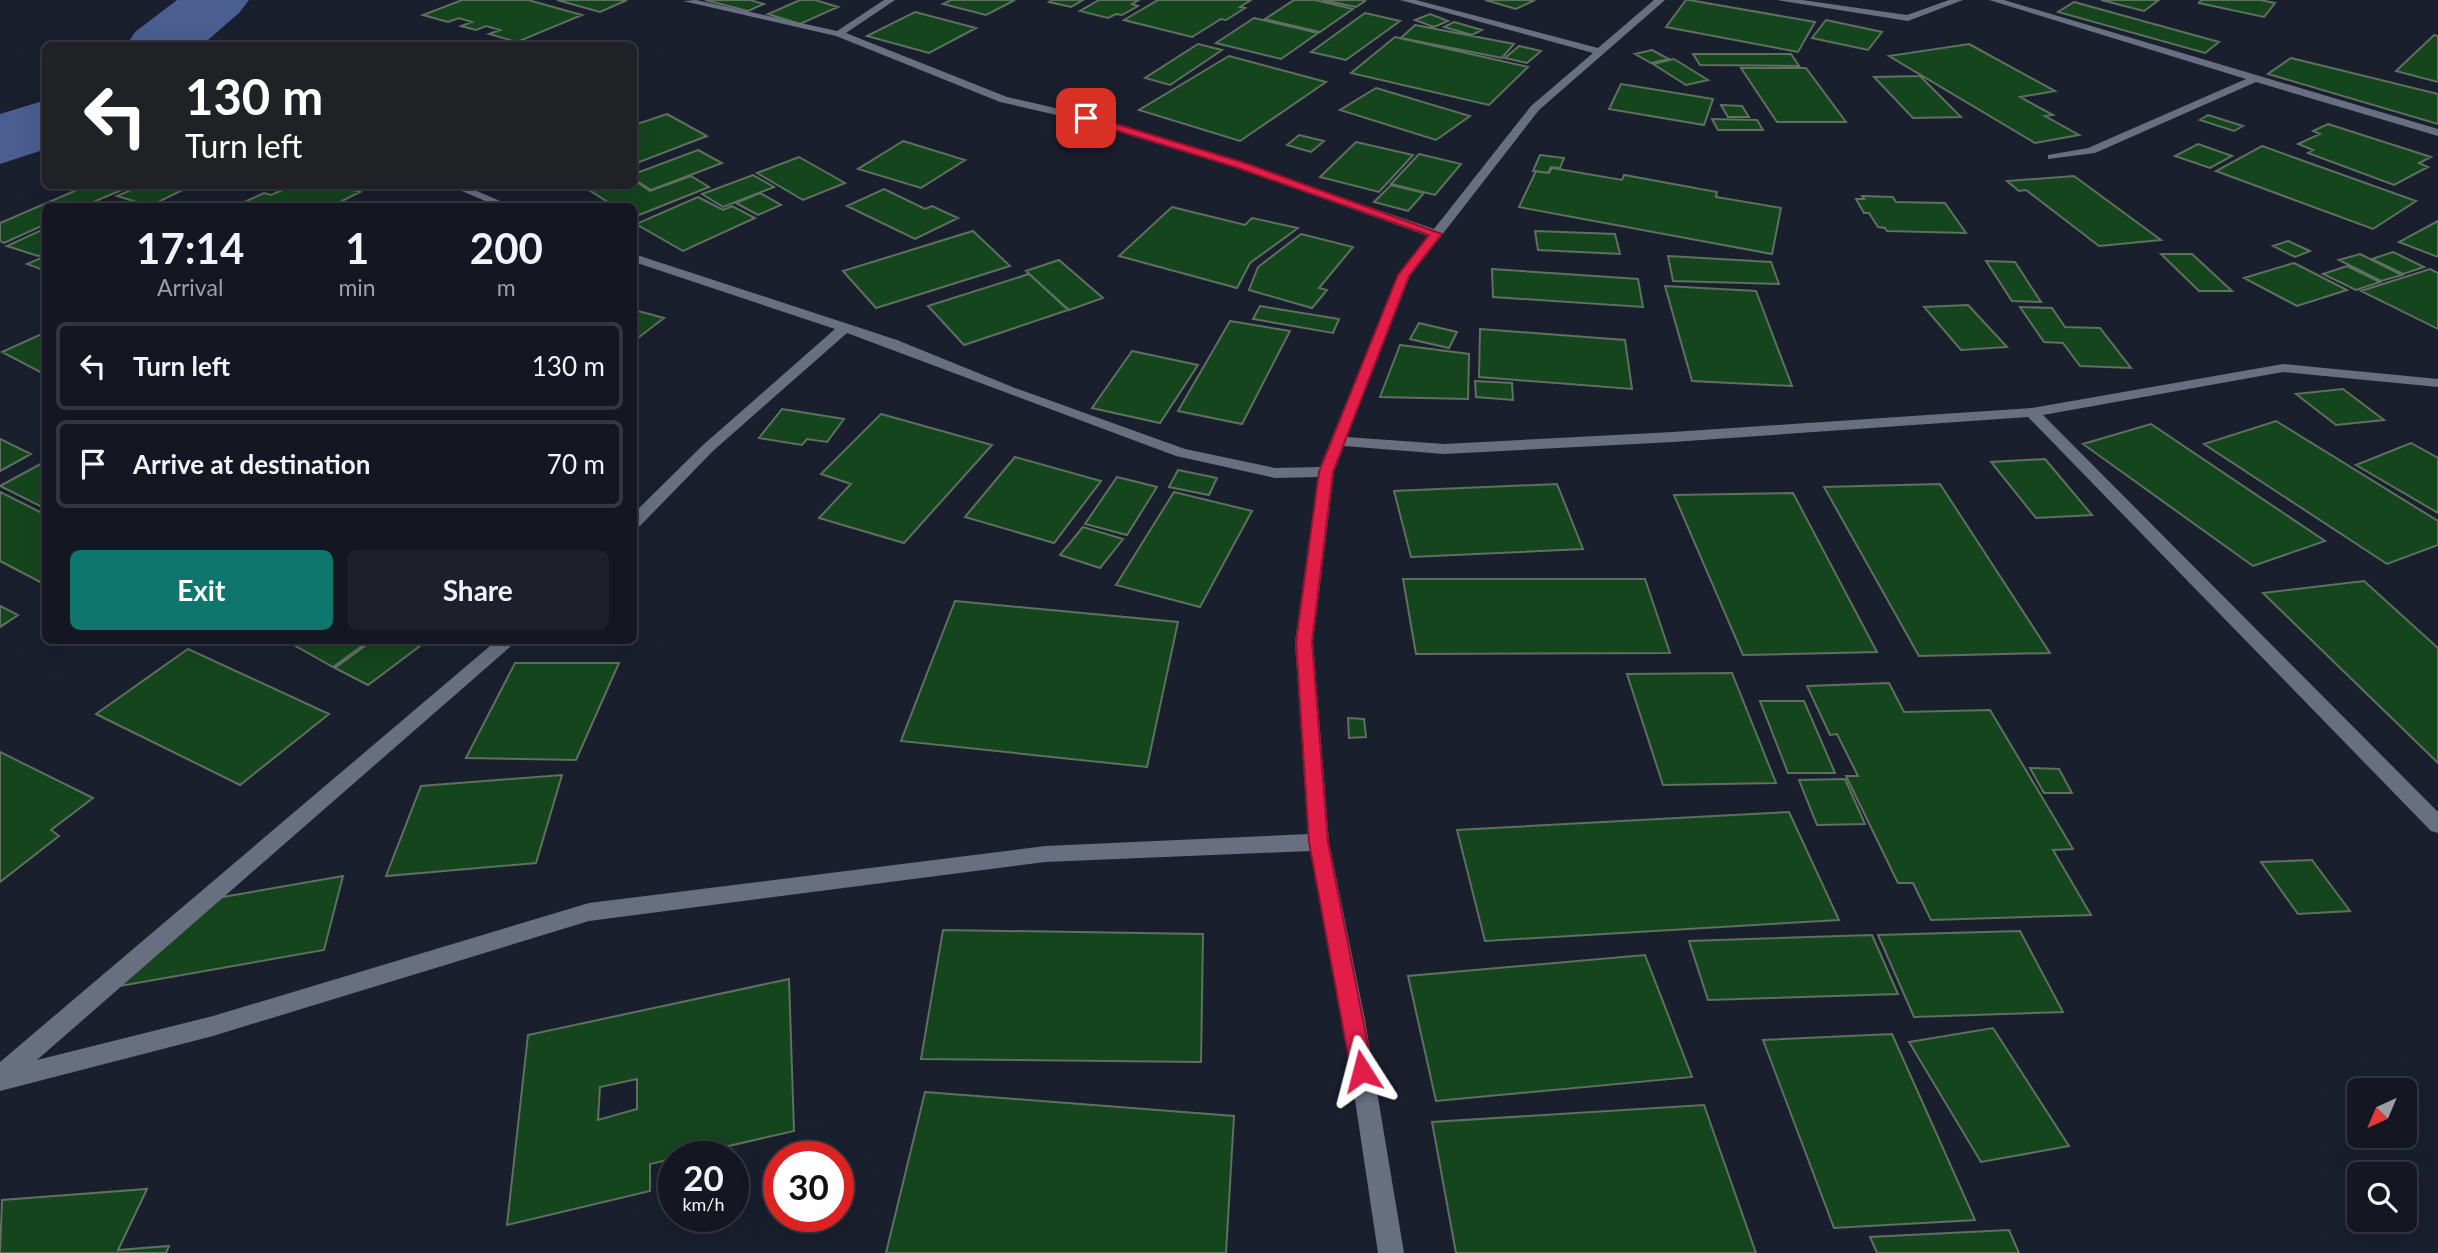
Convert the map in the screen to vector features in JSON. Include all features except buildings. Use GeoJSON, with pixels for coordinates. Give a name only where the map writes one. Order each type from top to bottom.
{"type":"FeatureCollection","features":[{"type":"Feature","properties":{"kind":"street"},"geometry":{"type":"LineString","coordinates":[[839,34],[890,0]]}},
{"type":"Feature","properties":{"kind":"street"},"geometry":{"type":"LineString","coordinates":[[1405,0],[1602,52]]}},
{"type":"Feature","properties":{"kind":"street"},"geometry":{"type":"LineString","coordinates":[[1391,1253],[1354,1020],[1319,842],[1304,642],[1326,472],[1404,275],[1535,107],[1660,0]]}},
{"type":"Feature","properties":{"kind":"street"},"geometry":{"type":"LineString","coordinates":[[1782,0],[1908,18],[1958,0]]}},
{"type":"Feature","properties":{"kind":"street"},"geometry":{"type":"LineString","coordinates":[[1994,0],[2438,133]]}},
{"type":"Feature","properties":{"kind":"street"},"geometry":{"type":"LineString","coordinates":[[688,1],[839,34],[1004,100],[1086,118],[1213,157],[1436,234]]}},
{"type":"Feature","properties":{"kind":"street"},"geometry":{"type":"LineString","coordinates":[[2052,157],[2091,150],[2256,78]]}},
{"type":"Feature","properties":{"kind":"street"},"geometry":{"type":"LineString","coordinates":[[464,189],[498,203]]}},
{"type":"Feature","properties":{"kind":"street"},"geometry":{"type":"LineString","coordinates":[[637,259],[892,343],[1010,391],[1181,453],[1275,473],[1326,472]]}},
{"type":"Feature","properties":{"kind":"street"},"geometry":{"type":"LineString","coordinates":[[637,519],[708,448],[844,328]]}},
{"type":"Feature","properties":{"kind":"street"},"geometry":{"type":"LineString","coordinates":[[1338,441],[1444,449],[1673,437],[2032,412],[2283,368],[2438,383]]}},
{"type":"Feature","properties":{"kind":"street"},"geometry":{"type":"LineString","coordinates":[[2032,412],[2438,825]]}},
{"type":"Feature","properties":{"kind":"street"},"geometry":{"type":"LineString","coordinates":[[0,1079],[504,644]]}},
{"type":"Feature","properties":{"kind":"street"},"geometry":{"type":"LineString","coordinates":[[0,1079],[213,1026],[589,912],[1045,854],[1319,842]]}},
{"type":"Feature","properties":{"kind":"waterway"},"geometry":{"type":"LineString","coordinates":[[164,42],[217,0]]}},
{"type":"Feature","properties":{"kind":"waterway"},"geometry":{"type":"LineString","coordinates":[[0,141],[42,124]]}},
{"type":"Feature","properties":{"kind":"route"},"geometry":{"type":"LineString","coordinates":[[1086,118],[1238,165],[1436,234],[1404,275],[1326,472],[1304,642],[1319,842],[1362,1071]]}}]}
